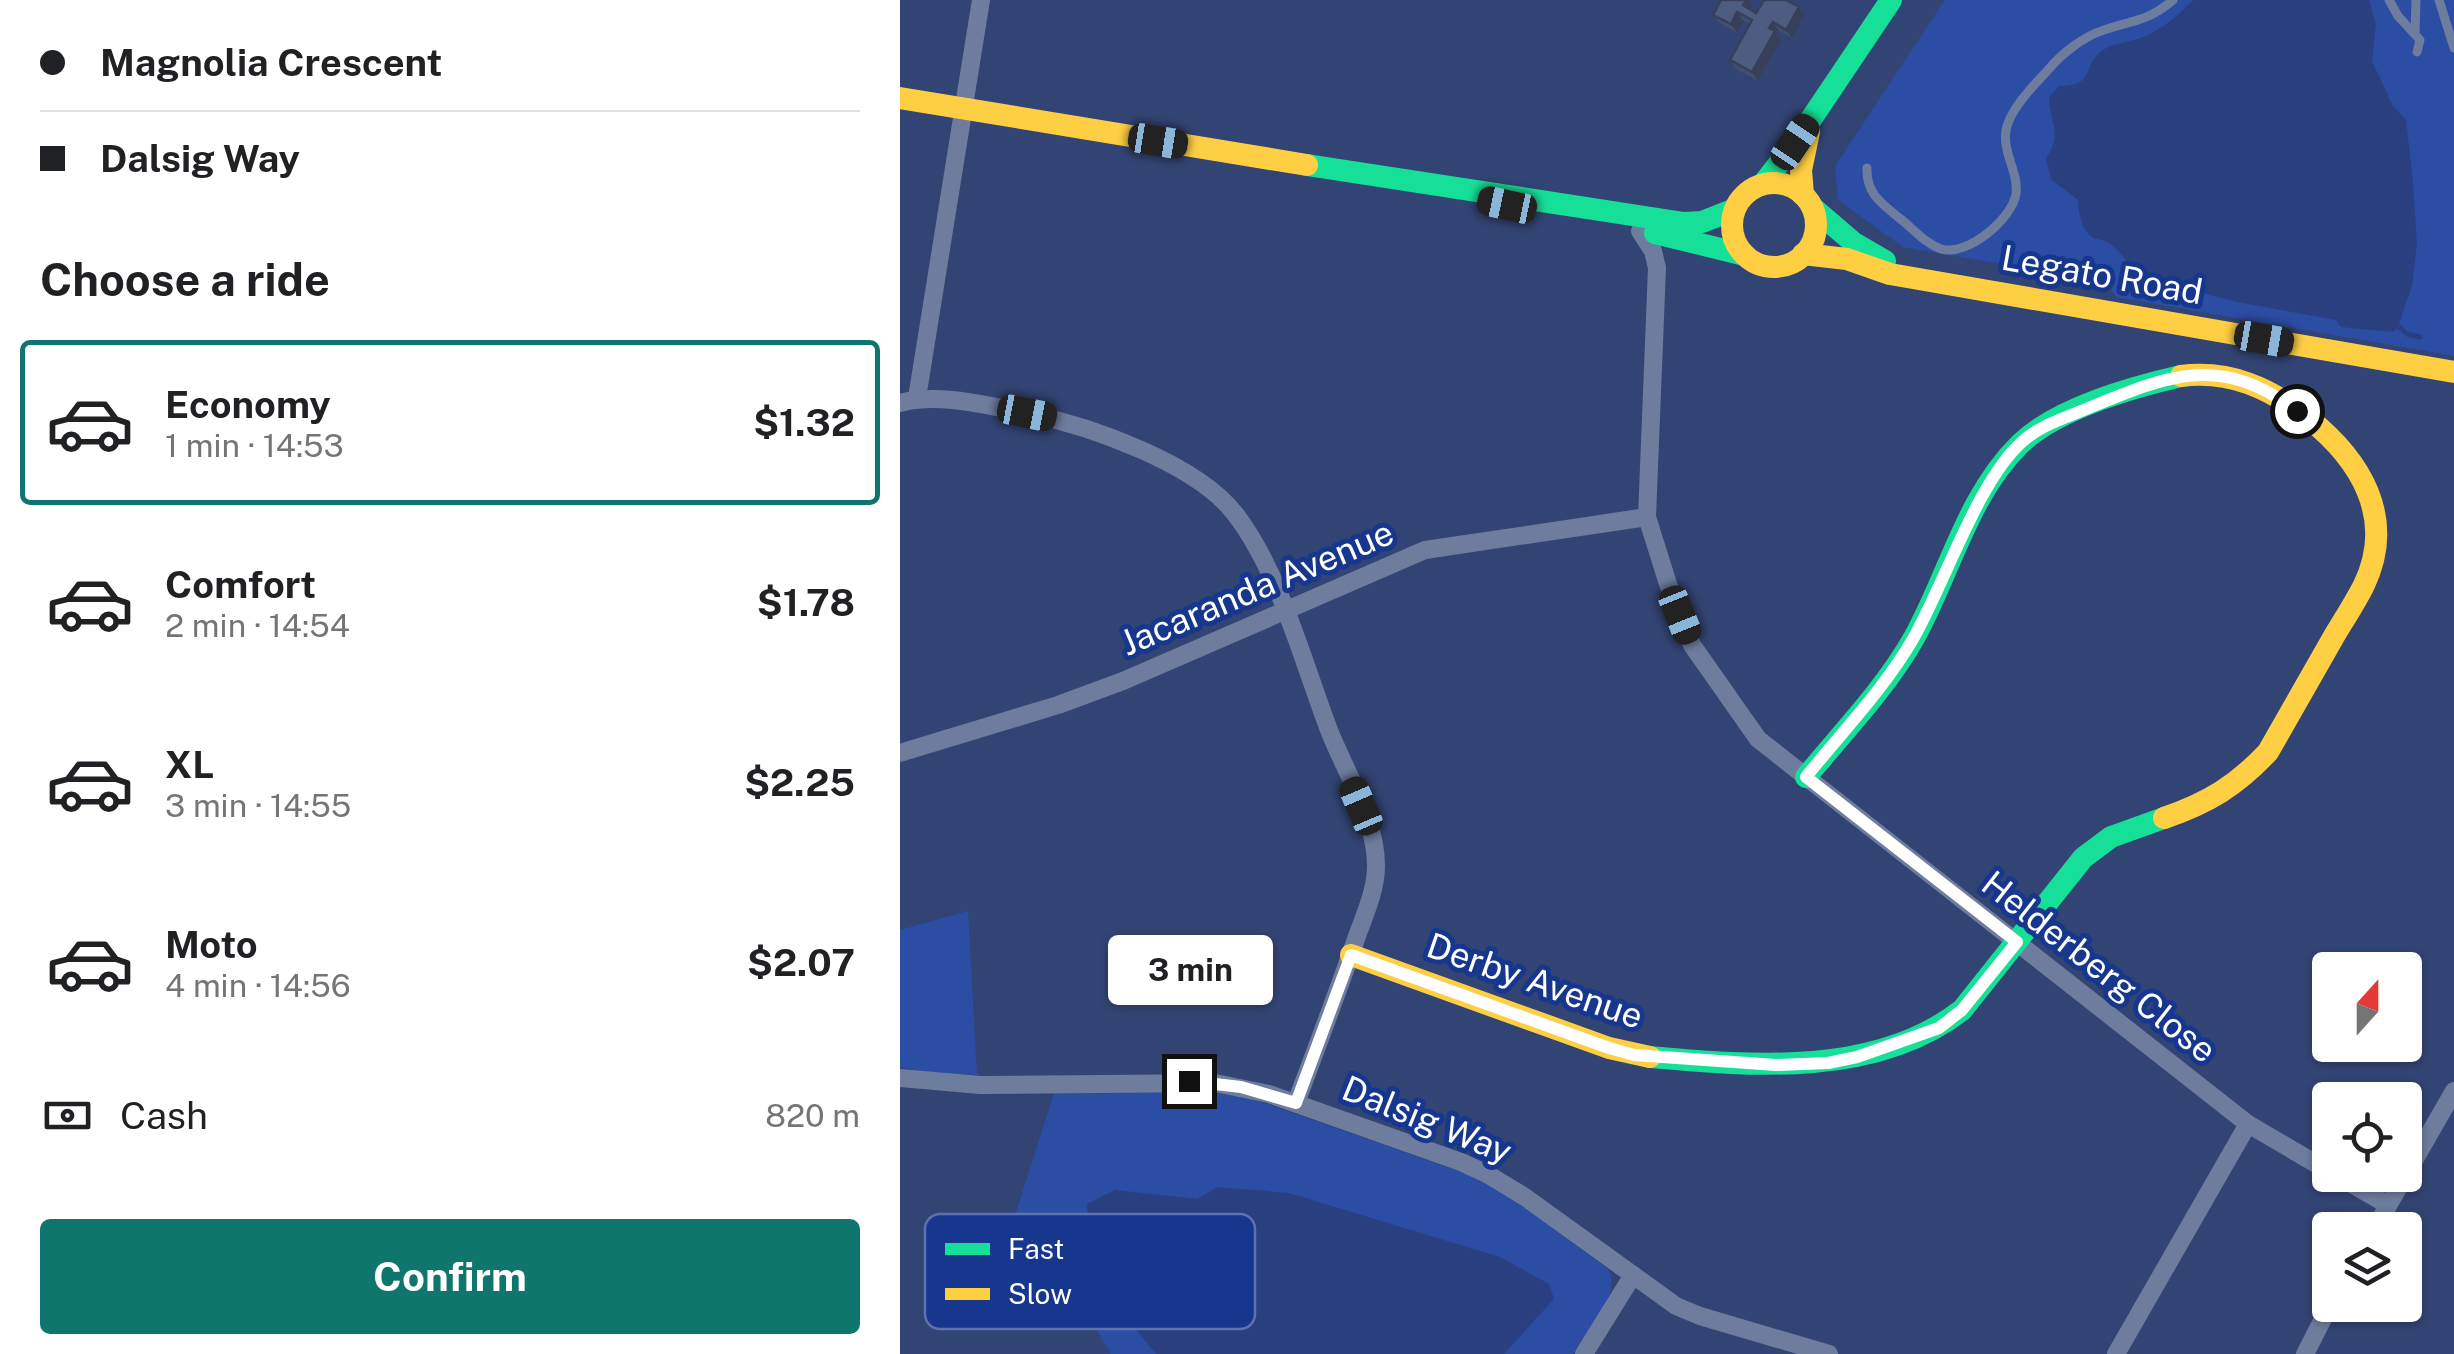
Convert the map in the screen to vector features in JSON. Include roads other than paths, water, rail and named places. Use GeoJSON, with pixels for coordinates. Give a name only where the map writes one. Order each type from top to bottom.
{"type":"FeatureCollection","features":[{"type":"Feature","properties":{"kind":"street"},"geometry":{"type":"LineString","coordinates":[[981,0],[908,400],[998,408],[1055,419],[1121,441],[1210,489],[1237,516],[1285,609],[1375,844],[1373,890],[1296,1103]]}},
{"type":"Feature","properties":{"kind":"street"},"geometry":{"type":"LineString","coordinates":[[1745,256],[1733,234],[1735,209],[1741,198],[1762,184],[1891,0]]}},
{"type":"Feature","properties":{"kind":"street"},"geometry":{"type":"LineString","coordinates":[[900,98],[1432,186],[1474,198],[1692,240],[1756,263],[1781,266],[1803,254],[1815,232],[1801,170],[1814,114]]}},
{"type":"Feature","properties":{"kind":"street"},"geometry":{"type":"LineString","coordinates":[[1762,184],[1791,187],[1807,201]]}},
{"type":"Feature","properties":{"kind":"street"},"geometry":{"type":"LineString","coordinates":[[1432,186],[1684,222],[1702,222],[1735,209]]}},
{"type":"Feature","properties":{"kind":"street","name":"Legato Road"},"geometry":{"type":"LineString","coordinates":[[1807,201],[1854,243],[1916,278]]}},
{"type":"Feature","properties":{"kind":"street","name":"Helderberg Close"},"geometry":{"type":"LineString","coordinates":[[1640,231],[1653,251],[1657,268],[1647,517],[1692,645],[1758,739],[2248,1124],[2312,1161]]}},
{"type":"Feature","properties":{"kind":"street"},"geometry":{"type":"LineString","coordinates":[[1657,268],[1674,249],[1692,240]]}},
{"type":"Feature","properties":{"kind":"street","name":"Legato Road"},"geometry":{"type":"LineString","coordinates":[[1803,254],[1847,259],[1890,274],[2454,372]]}},
{"type":"Feature","properties":{"kind":"street","name":"Derby Avenue"},"geometry":{"type":"LineString","coordinates":[[1351,955],[1634,1055],[1776,1065],[1828,1063],[1939,1028],[1962,1010],[2098,844],[2204,804],[2224,792],[2268,752],[2365,583],[2376,536],[2367,485],[2341,448],[2275,395],[2249,382],[2198,374],[2169,377],[2041,428],[2022,442],[1986,492],[1911,642],[1806,777]]}},
{"type":"Feature","properties":{"kind":"street","name":"Jacaranda Avenue"},"geometry":{"type":"LineString","coordinates":[[900,753],[1123,681],[1440,546],[1647,517]]}},
{"type":"Feature","properties":{"kind":"street","name":"Dalsig Way"},"geometry":{"type":"LineString","coordinates":[[900,1078],[980,1085],[1189,1081],[1241,1087],[1296,1103],[1487,1174],[1686,1311],[1829,1354]]}},
{"type":"Feature","properties":{"kind":"street"},"geometry":{"type":"LineString","coordinates":[[2384,1212],[2454,1091]]}},
{"type":"Feature","properties":{"kind":"street"},"geometry":{"type":"LineString","coordinates":[[2116,1354],[2248,1124]]}},
{"type":"Feature","properties":{"kind":"street","name":"Helderberg Close"},"geometry":{"type":"LineString","coordinates":[[2367,1192],[2388,1204]]}},
{"type":"Feature","properties":{"kind":"street"},"geometry":{"type":"LineString","coordinates":[[1584,1354],[1633,1275]]}},
{"type":"Feature","properties":{"kind":"street"},"geometry":{"type":"LineString","coordinates":[[2305,1354],[2321,1322]]}},
{"type":"Feature","properties":{"kind":"lane"},"geometry":{"type":"LineString","coordinates":[[1867,168],[1874,196],[1928,243],[1955,250],[1976,241],[1997,224],[2016,195],[2006,146],[2008,123],[2048,69],[2098,32],[2153,16],[2173,0]]}},
{"type":"Feature","properties":{"kind":"lane"},"geometry":{"type":"LineString","coordinates":[[2389,0],[2421,42],[2417,52]]}},
{"type":"Feature","properties":{"kind":"lane"},"geometry":{"type":"LineString","coordinates":[[2415,34],[2416,0]]}},
{"type":"Feature","properties":{"kind":"lane"},"geometry":{"type":"LineString","coordinates":[[2439,0],[2454,48]]}},
{"type":"Feature","properties":{"kind":"waterway"},"geometry":{"type":"LineString","coordinates":[[2398,326],[2407,334],[2420,337]]}}]}
